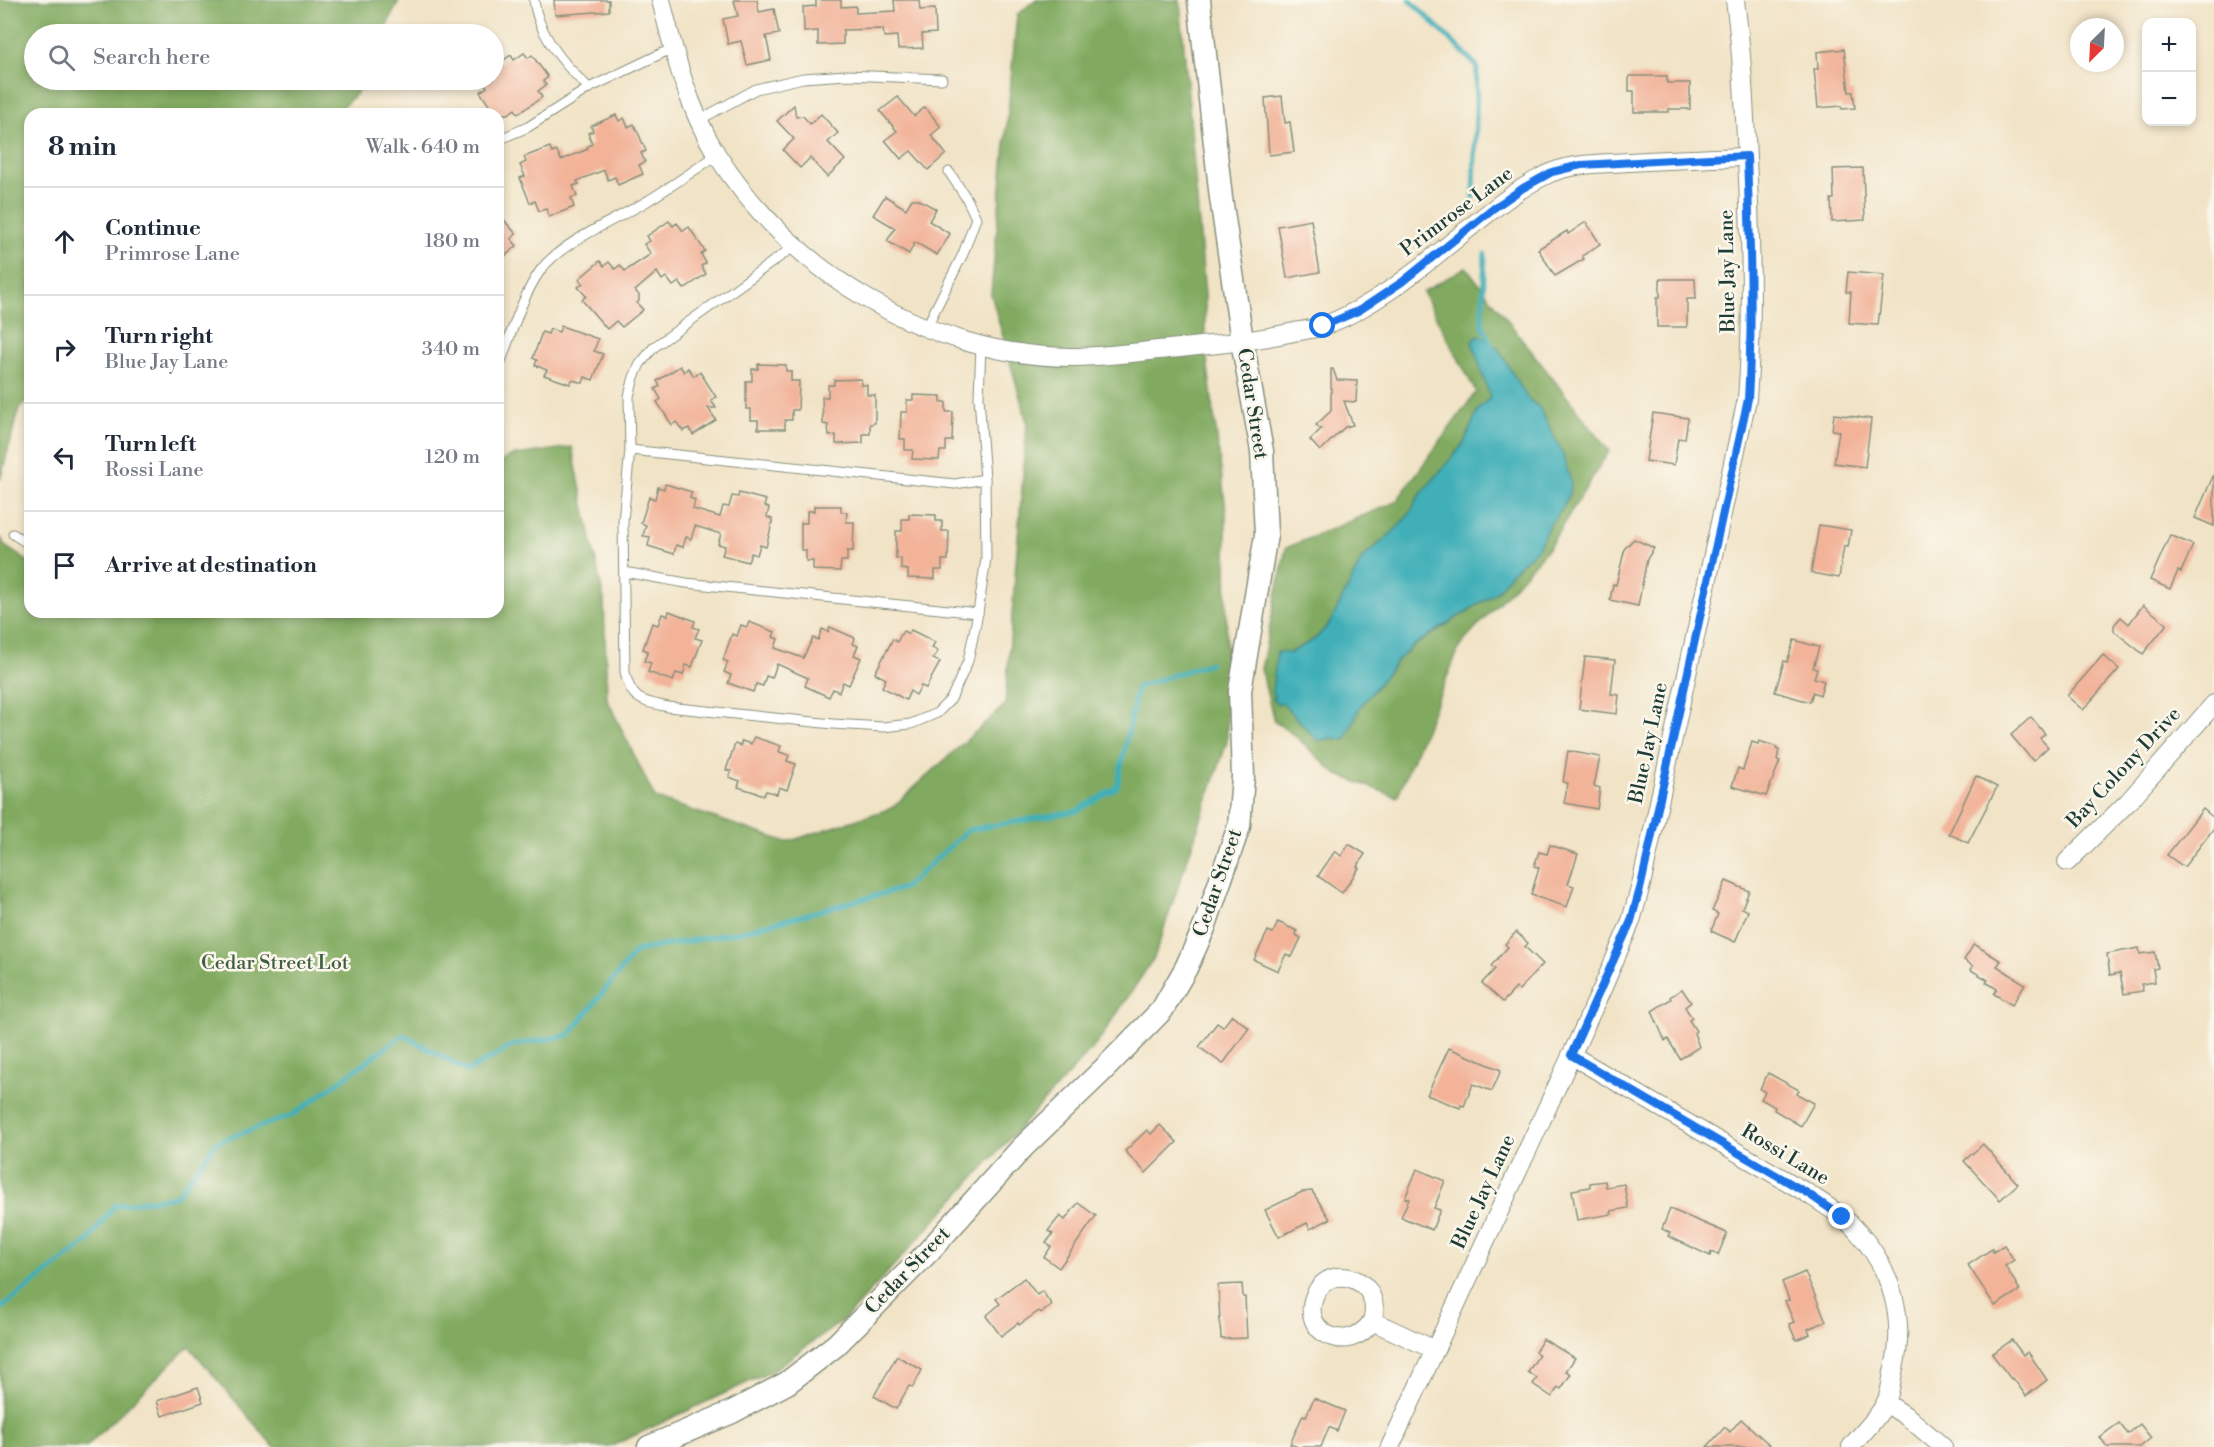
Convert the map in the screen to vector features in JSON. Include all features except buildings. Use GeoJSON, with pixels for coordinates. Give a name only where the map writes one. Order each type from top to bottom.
{"type":"FeatureCollection","features":[{"type":"Feature","properties":{"kind":"street","name":"Primrose Lane"},"geometry":{"type":"LineString","coordinates":[[661,0],[673,48],[699,120],[717,155],[759,208],[796,245],[823,270],[863,296],[926,329],[954,339],[1026,353],[1069,357],[1116,355],[1242,341],[1323,326],[1360,310],[1402,282],[1494,208],[1552,172],[1581,165],[1747,156]]}},
{"type":"Feature","properties":{"kind":"street","name":"Cedar Street"},"geometry":{"type":"LineString","coordinates":[[649,1447],[732,1412],[788,1383],[836,1345],[928,1252],[1022,1148],[1162,1010],[1186,968],[1204,928],[1239,826],[1243,777],[1240,691],[1266,535],[1262,451],[1242,341],[1221,198],[1198,0]]}},
{"type":"Feature","properties":{"kind":"street","name":"Blue Jay Lane"},"geometry":{"type":"LineString","coordinates":[[1390,1447],[1607,978],[1631,921],[1636,903],[1748,399],[1751,344],[1751,256],[1740,43],[1735,0]]}},
{"type":"Feature","properties":{"kind":"street","name":"Bay Colony Drive"},"geometry":{"type":"LineString","coordinates":[[2067,862],[2128,802],[2214,704]]}},
{"type":"Feature","properties":{"kind":"street","name":"Rossi Lane"},"geometry":{"type":"LineString","coordinates":[[1571,1055],[1807,1193],[1842,1217],[1858,1232],[1877,1256],[1889,1280],[1897,1307],[1898,1353],[1886,1403],[1851,1447]]}},
{"type":"Feature","properties":{"kind":"street"},"geometry":{"type":"LineString","coordinates":[[1372,1321],[1435,1350]]}},
{"type":"Feature","properties":{"kind":"street"},"geometry":{"type":"LineString","coordinates":[[1886,1403],[1909,1418],[1942,1447]]}},
{"type":"Feature","properties":{"kind":"lane"},"geometry":{"type":"LineString","coordinates":[[534,0],[540,24],[553,46],[575,76],[589,88]]}},
{"type":"Feature","properties":{"kind":"lane"},"geometry":{"type":"LineString","coordinates":[[504,137],[554,112],[589,88],[673,48]]}},
{"type":"Feature","properties":{"kind":"lane"},"geometry":{"type":"LineString","coordinates":[[699,120],[756,89],[802,78],[847,75],[942,79]]}},
{"type":"Feature","properties":{"kind":"lane"},"geometry":{"type":"LineString","coordinates":[[504,354],[539,272],[552,257],[572,243],[647,201],[717,155]]}},
{"type":"Feature","properties":{"kind":"lane"},"geometry":{"type":"LineString","coordinates":[[926,329],[963,254],[976,218],[968,199],[949,172]]}},
{"type":"Feature","properties":{"kind":"lane"},"geometry":{"type":"LineString","coordinates":[[796,245],[654,347],[640,364],[634,377],[629,396],[630,450],[623,521],[624,672],[628,688],[635,696],[646,702],[724,714],[884,727],[911,724],[937,713],[951,699],[968,661],[986,558],[985,479],[979,397],[981,345]]}},
{"type":"Feature","properties":{"kind":"lane"},"geometry":{"type":"LineString","coordinates":[[630,450],[955,484],[985,479]]}},
{"type":"Feature","properties":{"kind":"lane"},"geometry":{"type":"LineString","coordinates":[[13,534],[24,541]]}},
{"type":"Feature","properties":{"kind":"lane"},"geometry":{"type":"LineString","coordinates":[[624,572],[686,583],[978,613]]}},
{"type":"Feature","properties":{"kind":"green space"},"geometry":{"type":"Polygon","coordinates":[[[0,0],[399,0],[388,24],[24,24],[24,90],[358,90],[341,108],[24,108],[24,404],[19,409],[0,480],[0,0]]]}},
{"type":"Feature","properties":{"kind":"green space","name":"Cedar Street Lot"},"geometry":{"type":"Polygon","coordinates":[[[1035,0],[1180,0],[1205,295],[1205,343],[1226,510],[1227,742],[1154,958],[1098,1042],[845,1319],[770,1372],[610,1447],[274,1447],[189,1346],[86,1447],[0,1447],[0,536],[5,546],[24,559],[24,618],[504,618],[504,460],[510,456],[572,447],[604,600],[607,699],[655,798],[787,842],[892,808],[1005,705],[1027,422],[991,294],[1017,15],[1035,0]]]}},
{"type":"Feature","properties":{"kind":"green space"},"geometry":{"type":"Polygon","coordinates":[[[1466,267],[1609,451],[1549,547],[1460,646],[1397,797],[1336,774],[1295,736],[1274,721],[1261,669],[1286,548],[1396,502],[1476,392],[1423,292],[1466,267]],[[1479,335],[1472,342],[1490,397],[1478,410],[1464,443],[1417,499],[1411,512],[1396,529],[1362,559],[1330,623],[1315,639],[1289,653],[1273,699],[1281,702],[1318,741],[1330,738],[1345,740],[1360,707],[1397,661],[1414,646],[1497,592],[1509,575],[1538,548],[1550,523],[1539,407],[1527,398],[1498,348],[1479,335]]]}},
{"type":"Feature","properties":{"kind":"water"},"geometry":{"type":"Polygon","coordinates":[[[1479,335],[1498,348],[1527,398],[1539,407],[1562,452],[1571,482],[1570,494],[1556,518],[1550,523],[1538,548],[1509,575],[1497,592],[1414,645],[1397,661],[1360,707],[1345,740],[1330,738],[1318,741],[1281,702],[1278,705],[1273,699],[1277,652],[1290,653],[1315,639],[1330,623],[1362,559],[1396,529],[1411,512],[1417,499],[1464,443],[1478,410],[1490,397],[1472,342],[1479,335]]]}},
{"type":"Feature","properties":{"kind":"waterway"},"geometry":{"type":"LineString","coordinates":[[1410,0],[1477,66],[1474,197]]}},
{"type":"Feature","properties":{"kind":"waterway"},"geometry":{"type":"LineString","coordinates":[[1485,254],[1482,323],[1493,349]]}},
{"type":"Feature","properties":{"kind":"waterway"},"geometry":{"type":"LineString","coordinates":[[0,1309],[88,1241],[114,1206],[176,1196],[217,1142],[293,1115],[403,1035],[468,1071],[514,1045],[569,1035],[636,951],[743,931],[904,888],[968,830],[1077,811],[1117,787],[1137,687],[1210,663]]}},
{"type":"Feature","properties":{"kind":"route"},"geometry":{"type":"LineString","coordinates":[[1323,326],[1360,310],[1402,282],[1494,208],[1552,172],[1581,165],[1747,156],[1751,256],[1751,344],[1748,399],[1641,885],[1631,921],[1571,1055],[1807,1193],[1842,1217]]}}]}
